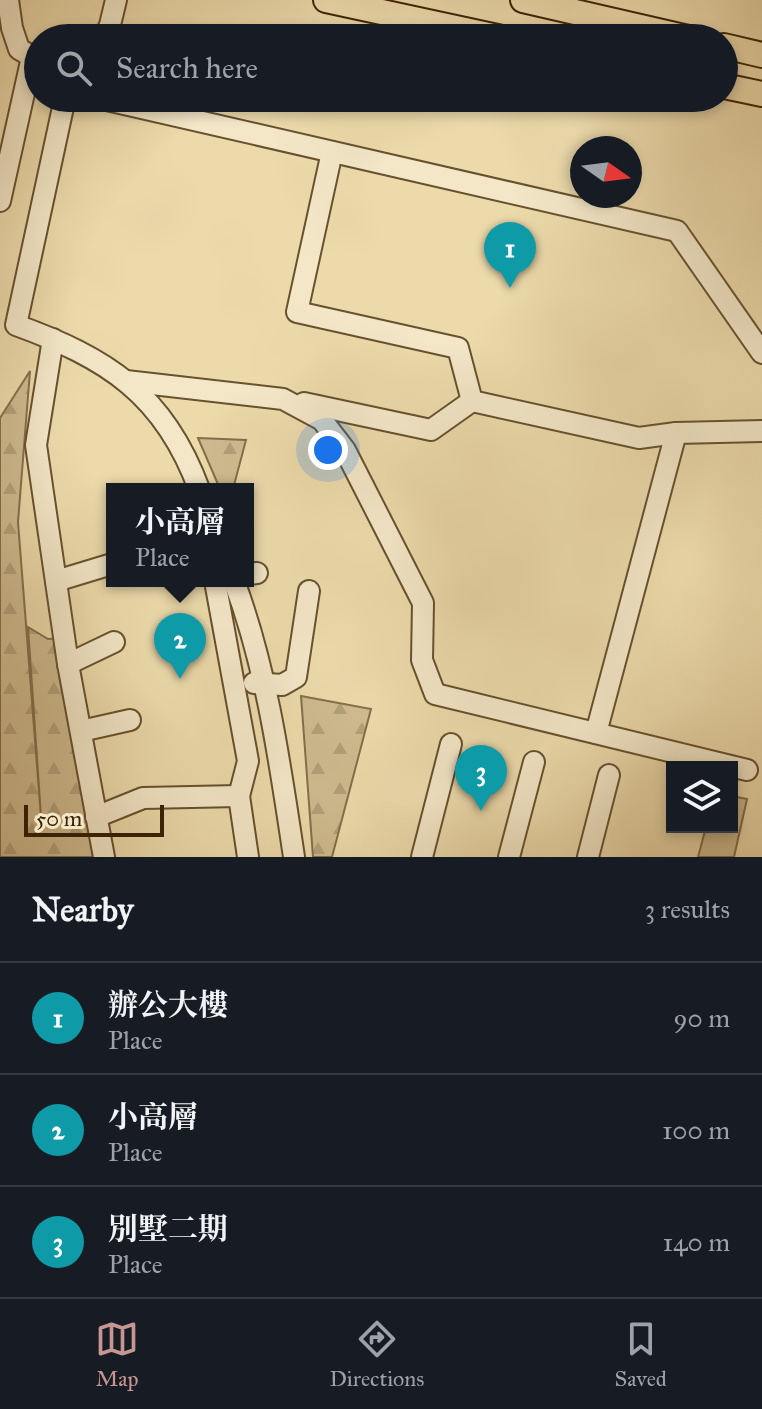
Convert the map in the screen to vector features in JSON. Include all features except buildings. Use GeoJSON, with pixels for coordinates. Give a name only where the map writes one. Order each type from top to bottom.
{"type":"FeatureCollection","features":[{"type":"Feature","properties":{"kind":"main road"},"geometry":{"type":"LineString","coordinates":[[326,0],[437,24]]}},
{"type":"Feature","properties":{"kind":"main road"},"geometry":{"type":"LineString","coordinates":[[523,0],[627,24]]}},
{"type":"Feature","properties":{"kind":"main road"},"geometry":{"type":"LineString","coordinates":[[738,49],[762,55]]}},
{"type":"Feature","properties":{"kind":"main road"},"geometry":{"type":"LineString","coordinates":[[738,89],[762,94]]}},
{"type":"Feature","properties":{"kind":"lane"},"geometry":{"type":"LineString","coordinates":[[8,0],[12,28],[19,49],[24,52]]}},
{"type":"Feature","properties":{"kind":"lane"},"geometry":{"type":"LineString","coordinates":[[110,24],[116,0]]}},
{"type":"Feature","properties":{"kind":"lane"},"geometry":{"type":"LineString","coordinates":[[0,201],[24,103]]}},
{"type":"Feature","properties":{"kind":"lane"},"geometry":{"type":"LineString","coordinates":[[61,112],[8,324],[53,339],[94,358],[126,381],[151,403],[171,431],[188,459],[197,483]]}},
{"type":"Feature","properties":{"kind":"lane"},"geometry":{"type":"LineString","coordinates":[[159,112],[677,231],[762,353]]}},
{"type":"Feature","properties":{"kind":"lane"},"geometry":{"type":"LineString","coordinates":[[332,152],[297,312],[458,348],[472,401]]}},
{"type":"Feature","properties":{"kind":"lane"},"geometry":{"type":"LineString","coordinates":[[53,339],[36,445],[68,664],[104,857]]}},
{"type":"Feature","properties":{"kind":"lane"},"geometry":{"type":"LineString","coordinates":[[126,381],[283,399],[431,430],[472,401],[639,438],[676,433],[762,431]]}},
{"type":"Feature","properties":{"kind":"lane"},"geometry":{"type":"LineString","coordinates":[[283,399],[322,420],[345,450],[423,603],[422,660],[435,694],[747,770]]}},
{"type":"Feature","properties":{"kind":"lane"},"geometry":{"type":"LineString","coordinates":[[596,733],[676,433]]}},
{"type":"Feature","properties":{"kind":"lane"},"geometry":{"type":"LineString","coordinates":[[56,581],[106,566]]}},
{"type":"Feature","properties":{"kind":"lane"},"geometry":{"type":"LineString","coordinates":[[216,587],[248,761],[239,796],[248,857]]}},
{"type":"Feature","properties":{"kind":"lane"},"geometry":{"type":"LineString","coordinates":[[236,587],[264,682],[294,857]]}},
{"type":"Feature","properties":{"kind":"lane"},"geometry":{"type":"LineString","coordinates":[[234,685],[264,682],[282,685],[296,677],[309,591]]}},
{"type":"Feature","properties":{"kind":"lane"},"geometry":{"type":"LineString","coordinates":[[68,664],[114,642]]}},
{"type":"Feature","properties":{"kind":"lane"},"geometry":{"type":"LineString","coordinates":[[81,731],[130,720]]}},
{"type":"Feature","properties":{"kind":"lane"},"geometry":{"type":"LineString","coordinates":[[422,857],[451,744]]}},
{"type":"Feature","properties":{"kind":"lane"},"geometry":{"type":"LineString","coordinates":[[509,857],[534,762]]}},
{"type":"Feature","properties":{"kind":"lane"},"geometry":{"type":"LineString","coordinates":[[588,857],[609,775]]}},
{"type":"Feature","properties":{"kind":"lane"},"geometry":{"type":"LineString","coordinates":[[96,817],[143,798],[239,796]]}},
{"type":"Feature","properties":{"kind":"green space"},"geometry":{"type":"Polygon","coordinates":[[[30,371],[18,522],[41,817],[28,627],[48,639],[64,638],[104,857],[0,857],[0,418],[30,371]]]}},
{"type":"Feature","properties":{"kind":"green space"},"geometry":{"type":"Polygon","coordinates":[[[198,438],[246,440],[235,483],[217,483],[198,438]]]}},
{"type":"Feature","properties":{"kind":"green space"},"geometry":{"type":"Polygon","coordinates":[[[301,696],[371,709],[332,857],[313,857],[301,696]]]}},
{"type":"Feature","properties":{"kind":"green space"},"geometry":{"type":"Polygon","coordinates":[[[738,797],[747,799],[734,857],[698,857],[704,833],[738,833],[738,797]]]}},
{"type":"Feature","properties":{"kind":"place","name":"辦公大樓"},"geometry":{"type":"Point","coordinates":[510,288]}},
{"type":"Feature","properties":{"kind":"place","name":"小高層"},"geometry":{"type":"Point","coordinates":[180,679]}},
{"type":"Feature","properties":{"kind":"place","name":"別墅二期"},"geometry":{"type":"Point","coordinates":[481,811]}}]}
